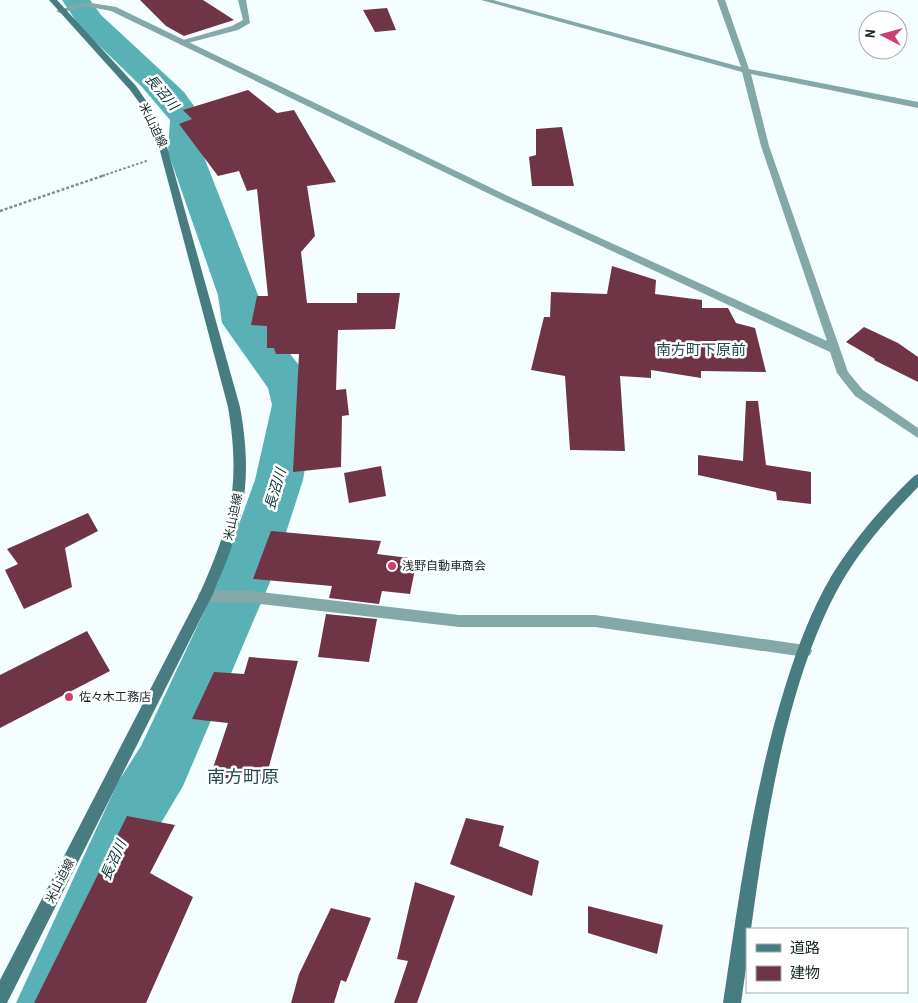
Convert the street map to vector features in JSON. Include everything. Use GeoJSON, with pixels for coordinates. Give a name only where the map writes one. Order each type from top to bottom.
{"type":"FeatureCollection","features":[{"type":"Feature","properties":{"kind":"main road","name":"米山迫線"},"geometry":{"type":"LineString","coordinates":[[0,998],[205,596],[225,551],[238,504],[241,470],[239,436],[234,407],[166,154],[145,105],[133,88],[61,6]]}},
{"type":"Feature","properties":{"kind":"main road"},"geometry":{"type":"LineString","coordinates":[[732,1003],[766,787],[781,721],[804,651],[820,611],[842,570],[869,531],[918,479]]}},
{"type":"Feature","properties":{"kind":"street"},"geometry":{"type":"LineString","coordinates":[[184,43],[235,28],[247,21],[242,0]]}},
{"type":"Feature","properties":{"kind":"street"},"geometry":{"type":"LineString","coordinates":[[485,0],[746,71],[918,104]]}},
{"type":"Feature","properties":{"kind":"street"},"geometry":{"type":"LineString","coordinates":[[721,0],[746,71],[765,146],[843,373],[859,393],[918,434]]}},
{"type":"Feature","properties":{"kind":"street"},"geometry":{"type":"LineString","coordinates":[[61,6],[85,4],[113,9],[507,199],[834,349]]}},
{"type":"Feature","properties":{"kind":"street"},"geometry":{"type":"LineString","coordinates":[[205,596],[252,597],[459,621],[595,621],[804,651]]}},
{"type":"Feature","properties":{"kind":"path"},"geometry":{"type":"LineString","coordinates":[[0,211],[166,154]]}},
{"type":"Feature","properties":{"kind":"building"},"geometry":{"type":"Polygon","coordinates":[[[140,0],[203,0],[234,20],[184,36],[166,26],[140,0]]]}},
{"type":"Feature","properties":{"kind":"building"},"geometry":{"type":"Polygon","coordinates":[[[387,8],[396,30],[375,32],[363,10],[387,8]]]}},
{"type":"Feature","properties":{"kind":"building"},"geometry":{"type":"Polygon","coordinates":[[[248,90],[277,113],[294,110],[336,182],[307,186],[315,236],[301,252],[307,303],[357,303],[357,293],[400,293],[395,329],[338,330],[336,390],[346,389],[349,415],[342,416],[341,467],[293,472],[299,354],[276,354],[274,348],[267,348],[267,326],[251,325],[257,296],[268,296],[257,189],[247,191],[239,171],[218,176],[179,124],[192,119],[183,110],[248,90]]]}},
{"type":"Feature","properties":{"kind":"building"},"geometry":{"type":"Polygon","coordinates":[[[562,127],[574,186],[532,186],[529,157],[536,155],[536,129],[562,127]]]}},
{"type":"Feature","properties":{"kind":"building"},"geometry":{"type":"Polygon","coordinates":[[[612,266],[656,280],[655,294],[702,300],[702,308],[728,308],[736,323],[755,328],[766,372],[701,371],[701,378],[651,370],[651,378],[620,376],[625,451],[570,450],[565,376],[531,370],[544,317],[550,317],[551,292],[607,294],[612,266]]]}},
{"type":"Feature","properties":{"kind":"building"},"geometry":{"type":"Polygon","coordinates":[[[864,327],[898,343],[918,357],[918,382],[874,360],[846,342],[864,327]]]}},
{"type":"Feature","properties":{"kind":"building"},"geometry":{"type":"Polygon","coordinates":[[[746,401],[758,401],[766,465],[811,472],[811,504],[777,500],[776,492],[698,475],[698,455],[743,461],[746,401]]]}},
{"type":"Feature","properties":{"kind":"building"},"geometry":{"type":"Polygon","coordinates":[[[381,466],[386,496],[349,503],[344,473],[381,466]]]}},
{"type":"Feature","properties":{"kind":"building"},"geometry":{"type":"Polygon","coordinates":[[[88,513],[98,531],[65,548],[72,587],[24,609],[5,570],[18,564],[7,549],[88,513]]]}},
{"type":"Feature","properties":{"kind":"building"},"geometry":{"type":"Polygon","coordinates":[[[271,531],[381,541],[377,554],[417,559],[410,594],[382,591],[379,604],[329,598],[332,586],[253,579],[271,531]]]}},
{"type":"Feature","properties":{"kind":"building"},"geometry":{"type":"Polygon","coordinates":[[[326,614],[377,619],[369,662],[318,657],[326,614]]]}},
{"type":"Feature","properties":{"kind":"building"},"geometry":{"type":"Polygon","coordinates":[[[87,631],[110,671],[0,728],[0,675],[87,631]]]}},
{"type":"Feature","properties":{"kind":"building"},"geometry":{"type":"Polygon","coordinates":[[[249,657],[298,661],[265,781],[210,777],[228,723],[192,719],[214,672],[244,674],[249,657]]]}},
{"type":"Feature","properties":{"kind":"building"},"geometry":{"type":"Polygon","coordinates":[[[127,816],[175,825],[150,873],[193,897],[146,1003],[34,1003],[127,816]]]}},
{"type":"Feature","properties":{"kind":"building"},"geometry":{"type":"Polygon","coordinates":[[[466,818],[504,826],[499,846],[539,861],[532,896],[450,864],[466,818]]]}},
{"type":"Feature","properties":{"kind":"building"},"geometry":{"type":"Polygon","coordinates":[[[415,882],[455,896],[417,1003],[394,1003],[408,961],[397,959],[415,882]]]}},
{"type":"Feature","properties":{"kind":"building"},"geometry":{"type":"Polygon","coordinates":[[[588,906],[663,925],[657,954],[588,933],[588,906]]]}},
{"type":"Feature","properties":{"kind":"building"},"geometry":{"type":"Polygon","coordinates":[[[331,908],[371,918],[346,982],[341,980],[334,1003],[291,1003],[299,974],[331,908]]]}},
{"type":"Feature","properties":{"kind":"waterway","name":"長沼川"},"geometry":{"type":"LineString","coordinates":[[50,1003],[139,803],[162,766],[244,582],[279,480],[294,405],[290,385],[243,323],[238,295],[185,152],[187,120],[172,99],[90,21],[76,0]]}},
{"type":"Feature","properties":{"kind":"place","name":"浅野自動車商会"},"geometry":{"type":"Point","coordinates":[392,566]}},
{"type":"Feature","properties":{"kind":"place","name":"佐々木工務店"},"geometry":{"type":"Point","coordinates":[69,697]}},
{"type":"Feature","properties":{"kind":"district","name":"南方町下原前"},"geometry":{"type":"Point","coordinates":[701,349]}},
{"type":"Feature","properties":{"kind":"district","name":"南方町原"},"geometry":{"type":"Point","coordinates":[243,776]}}]}
